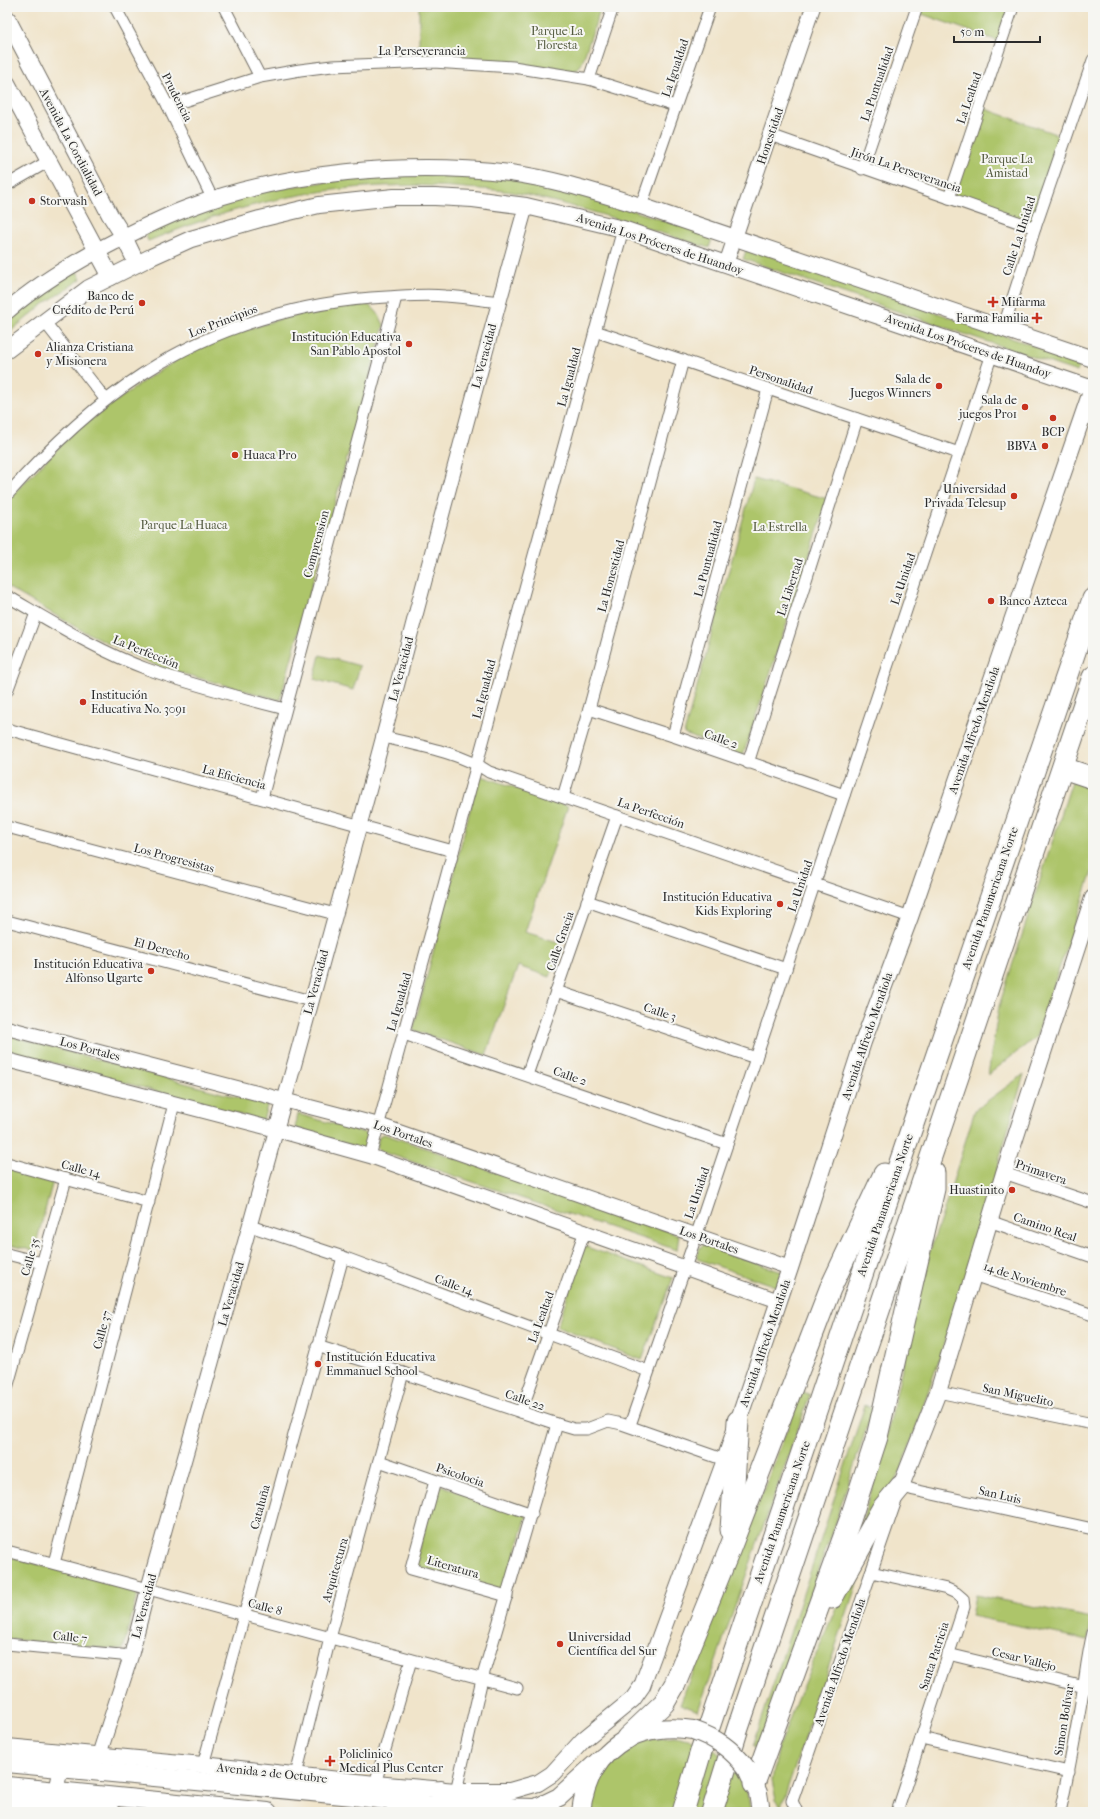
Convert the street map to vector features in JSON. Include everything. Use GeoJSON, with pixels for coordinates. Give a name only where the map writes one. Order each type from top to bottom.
{"type":"FeatureCollection","features":[{"type":"Feature","properties":{"kind":"highway","name":"Avenida Panamericana Norte"},"geometry":{"type":"LineString","coordinates":[[683,1812],[702,1748],[912,1127],[1093,599]]}},
{"type":"Feature","properties":{"kind":"highway"},"geometry":{"type":"LineString","coordinates":[[712,1812],[737,1731],[1093,677]]}},
{"type":"Feature","properties":{"kind":"highway"},"geometry":{"type":"LineString","coordinates":[[1063,768],[1093,778]]}},
{"type":"Feature","properties":{"kind":"highway"},"geometry":{"type":"LineString","coordinates":[[627,1738],[664,1703],[675,1684],[729,1550],[830,1289],[880,1182],[912,1127]]}},
{"type":"Feature","properties":{"kind":"highway"},"geometry":{"type":"LineString","coordinates":[[757,1796],[807,1637],[850,1520],[877,1437],[934,1189],[933,1148]]}},
{"type":"Feature","properties":{"kind":"highway"},"geometry":{"type":"LineString","coordinates":[[729,1550],[738,1421]]}},
{"type":"Feature","properties":{"kind":"highway"},"geometry":{"type":"LineString","coordinates":[[807,1637],[834,1595],[882,1509],[901,1486]]}},
{"type":"Feature","properties":{"kind":"main road","name":"Avenida La Cordialidad"},"geometry":{"type":"LineString","coordinates":[[7,18],[137,264]]}},
{"type":"Feature","properties":{"kind":"main road"},"geometry":{"type":"LineString","coordinates":[[7,83],[111,277]]}},
{"type":"Feature","properties":{"kind":"main road"},"geometry":{"type":"LineString","coordinates":[[7,311],[75,262],[124,237],[188,208],[213,200],[252,189],[323,175],[394,169],[462,169],[512,174],[568,185],[641,206],[1093,359]]}},
{"type":"Feature","properties":{"kind":"main road","name":"Avenida Los Próceres de Huandoy"},"geometry":{"type":"LineString","coordinates":[[7,350],[80,294],[137,264],[191,239],[260,219],[319,205],[394,197],[435,197],[526,206],[623,229],[1093,388]]}},
{"type":"Feature","properties":{"kind":"main road","name":"Avenida Alfredo Mendiola"},"geometry":{"type":"LineString","coordinates":[[642,1686],[725,1460],[864,1042],[910,917],[1093,388]]}},
{"type":"Feature","properties":{"kind":"main road","name":"Avenida Alfredo Mendiola"},"geometry":{"type":"LineString","coordinates":[[901,1486],[938,1392],[1004,1173],[1093,898]]}},
{"type":"Feature","properties":{"kind":"main road","name":"Avenida 2 de Octubre"},"geometry":{"type":"LineString","coordinates":[[7,1746],[71,1761],[353,1796],[446,1796],[510,1792],[538,1783],[552,1774],[582,1740],[633,1699],[642,1686]]}},
{"type":"Feature","properties":{"kind":"main road","name":"Avenida 2 de Octubre"},"geometry":{"type":"LineString","coordinates":[[7,1763],[71,1761],[99,1755],[375,1784],[446,1796],[536,1808],[559,1797],[614,1747],[627,1738],[659,1728],[676,1727],[693,1730],[709,1736],[723,1744],[736,1755],[757,1796]]}},
{"type":"Feature","properties":{"kind":"main road"},"geometry":{"type":"LineString","coordinates":[[581,1812],[587,1784],[603,1757]]}},
{"type":"Feature","properties":{"kind":"main road"},"geometry":{"type":"LineString","coordinates":[[7,1786],[54,1803]]}},
{"type":"Feature","properties":{"kind":"main road"},"geometry":{"type":"LineString","coordinates":[[7,1801],[268,1812]]}},
{"type":"Feature","properties":{"kind":"main road"},"geometry":{"type":"LineString","coordinates":[[72,1804],[112,1812]]}},
{"type":"Feature","properties":{"kind":"street","name":"Prudencia"},"geometry":{"type":"LineString","coordinates":[[115,7],[168,106],[213,200]]}},
{"type":"Feature","properties":{"kind":"street"},"geometry":{"type":"LineString","coordinates":[[224,7],[260,77]]}},
{"type":"Feature","properties":{"kind":"street"},"geometry":{"type":"LineString","coordinates":[[589,80],[613,7]]}},
{"type":"Feature","properties":{"kind":"street","name":"La Igualdad"},"geometry":{"type":"LineString","coordinates":[[641,206],[710,7]]}},
{"type":"Feature","properties":{"kind":"street","name":"Honestidad"},"geometry":{"type":"LineString","coordinates":[[726,264],[813,7]]}},
{"type":"Feature","properties":{"kind":"street","name":"La Puntualidad"},"geometry":{"type":"LineString","coordinates":[[862,169],[917,7]]}},
{"type":"Feature","properties":{"kind":"street","name":"La Lealtad"},"geometry":{"type":"LineString","coordinates":[[949,198],[1014,7]]}},
{"type":"Feature","properties":{"kind":"street","name":"Calle La Unidad"},"geometry":{"type":"LineString","coordinates":[[1004,329],[1034,228],[1093,60]]}},
{"type":"Feature","properties":{"kind":"street","name":"La Perseverancia"},"geometry":{"type":"LineString","coordinates":[[168,106],[260,77],[332,66],[432,62],[513,67],[589,80],[676,106]]}},
{"type":"Feature","properties":{"kind":"street","name":"Jirón La Perseverancia"},"geometry":{"type":"LineString","coordinates":[[770,135],[862,169],[1034,228]]}},
{"type":"Feature","properties":{"kind":"street"},"geometry":{"type":"LineString","coordinates":[[7,185],[48,161]]}},
{"type":"Feature","properties":{"kind":"street","name":"La Veracidad"},"geometry":{"type":"LineString","coordinates":[[99,1755],[131,1656],[148,1589],[277,1130],[526,206]]}},
{"type":"Feature","properties":{"kind":"street","name":"La Igualdad"},"geometry":{"type":"LineString","coordinates":[[370,1156],[623,229]]}},
{"type":"Feature","properties":{"kind":"street","name":"Los Principios"},"geometry":{"type":"LineString","coordinates":[[7,495],[44,455],[106,400],[145,372],[186,349],[219,334],[252,322],[326,303],[355,298],[443,296],[499,302]]}},
{"type":"Feature","properties":{"kind":"street","name":"Comprension"},"geometry":{"type":"LineString","coordinates":[[262,798],[396,297]]}},
{"type":"Feature","properties":{"kind":"street"},"geometry":{"type":"LineString","coordinates":[[44,321],[106,400]]}},
{"type":"Feature","properties":{"kind":"street","name":"Personalidad"},"geometry":{"type":"LineString","coordinates":[[596,331],[959,453]]}},
{"type":"Feature","properties":{"kind":"street","name":"La Unidad"},"geometry":{"type":"LineString","coordinates":[[630,1426],[684,1266],[696,1236],[992,354]]}},
{"type":"Feature","properties":{"kind":"street","name":"La Honestidad"},"geometry":{"type":"LineString","coordinates":[[563,797],[589,709],[683,360]]}},
{"type":"Feature","properties":{"kind":"street","name":"La Puntualidad"},"geometry":{"type":"LineString","coordinates":[[673,736],[768,389]]}},
{"type":"Feature","properties":{"kind":"street","name":"La Libertad"},"geometry":{"type":"LineString","coordinates":[[748,763],[857,419]]}},
{"type":"Feature","properties":{"kind":"street","name":"La Perfección"},"geometry":{"type":"LineString","coordinates":[[7,596],[118,657],[147,669],[184,681],[285,709]]}},
{"type":"Feature","properties":{"kind":"street"},"geometry":{"type":"LineString","coordinates":[[7,691],[36,613]]}},
{"type":"Feature","properties":{"kind":"street","name":"Calle 2"},"geometry":{"type":"LineString","coordinates":[[589,709],[673,736],[844,795]]}},
{"type":"Feature","properties":{"kind":"street","name":"La Eficiencia"},"geometry":{"type":"LineString","coordinates":[[7,729],[454,851]]}},
{"type":"Feature","properties":{"kind":"street","name":"La Perfección"},"geometry":{"type":"LineString","coordinates":[[384,737],[477,764],[489,772],[815,883],[910,917]]}},
{"type":"Feature","properties":{"kind":"street","name":"Calle Gracia"},"geometry":{"type":"LineString","coordinates":[[527,1075],[617,816]]}},
{"type":"Feature","properties":{"kind":"street","name":"Los Progresistas"},"geometry":{"type":"LineString","coordinates":[[7,827],[335,914]]}},
{"type":"Feature","properties":{"kind":"street"},"geometry":{"type":"LineString","coordinates":[[587,901],[786,969]]}},
{"type":"Feature","properties":{"kind":"street","name":"El Derecho"},"geometry":{"type":"LineString","coordinates":[[7,921],[311,1001]]}},
{"type":"Feature","properties":{"kind":"street","name":"Calle 3"},"geometry":{"type":"LineString","coordinates":[[556,991],[756,1058]]}},
{"type":"Feature","properties":{"kind":"street","name":"Los Portales"},"geometry":{"type":"LineString","coordinates":[[7,1028],[379,1125],[790,1268]]}},
{"type":"Feature","properties":{"kind":"street","name":"Calle 2"},"geometry":{"type":"LineString","coordinates":[[404,1034],[727,1144]]}},
{"type":"Feature","properties":{"kind":"street"},"geometry":{"type":"LineString","coordinates":[[7,1060],[277,1130],[370,1156],[684,1266],[779,1301]]}},
{"type":"Feature","properties":{"kind":"street","name":"Calle 37"},"geometry":{"type":"LineString","coordinates":[[54,1563],[174,1104]]}},
{"type":"Feature","properties":{"kind":"street","name":"Calle 14"},"geometry":{"type":"LineString","coordinates":[[7,1163],[149,1202]]}},
{"type":"Feature","properties":{"kind":"street","name":"Primavera"},"geometry":{"type":"LineString","coordinates":[[1004,1173],[1093,1203]]}},
{"type":"Feature","properties":{"kind":"street","name":"Calle 35"},"geometry":{"type":"LineString","coordinates":[[7,1388],[11,1360],[42,1263],[66,1179]]}},
{"type":"Feature","properties":{"kind":"street","name":"Camino Real"},"geometry":{"type":"LineString","coordinates":[[989,1221],[1093,1257]]}},
{"type":"Feature","properties":{"kind":"street","name":"Calle 14"},"geometry":{"type":"LineString","coordinates":[[250,1226],[343,1256],[648,1371]]}},
{"type":"Feature","properties":{"kind":"street","name":"La Lealtad"},"geometry":{"type":"LineString","coordinates":[[521,1412],[585,1231]]}},
{"type":"Feature","properties":{"kind":"street"},"geometry":{"type":"LineString","coordinates":[[7,1254],[42,1263]]}},
{"type":"Feature","properties":{"kind":"street","name":"Cataluña"},"geometry":{"type":"LineString","coordinates":[[203,1765],[317,1346],[343,1256]]}},
{"type":"Feature","properties":{"kind":"street","name":"14 de Noviembre"},"geometry":{"type":"LineString","coordinates":[[973,1275],[1093,1315]]}},
{"type":"Feature","properties":{"kind":"street","name":"Calle 22"},"geometry":{"type":"LineString","coordinates":[[317,1346],[574,1429],[587,1429],[608,1422],[630,1426],[725,1460]]}},
{"type":"Feature","properties":{"kind":"street","name":"Arquitectura"},"geometry":{"type":"LineString","coordinates":[[296,1775],[330,1638],[404,1373]]}},
{"type":"Feature","properties":{"kind":"street","name":"San Miguelito"},"geometry":{"type":"LineString","coordinates":[[938,1392],[1093,1424]]}},
{"type":"Feature","properties":{"kind":"street"},"geometry":{"type":"LineString","coordinates":[[446,1796],[532,1514],[557,1424]]}},
{"type":"Feature","properties":{"kind":"street","name":"Psicolocia"},"geometry":{"type":"LineString","coordinates":[[379,1461],[532,1514]]}},
{"type":"Feature","properties":{"kind":"street","name":"Literatura"},"geometry":{"type":"LineString","coordinates":[[435,1481],[411,1569],[506,1596]]}},
{"type":"Feature","properties":{"kind":"street","name":"San Luis"},"geometry":{"type":"LineString","coordinates":[[901,1486],[1093,1529]]}},
{"type":"Feature","properties":{"kind":"street","name":"Avenida Alfredo Mendiola"},"geometry":{"type":"LineString","coordinates":[[796,1811],[792,1801],[901,1486]]}},
{"type":"Feature","properties":{"kind":"street","name":"Calle 8"},"geometry":{"type":"LineString","coordinates":[[7,1551],[517,1688]]}},
{"type":"Feature","properties":{"kind":"street","name":"Santa Patricia"},"geometry":{"type":"LineString","coordinates":[[871,1572],[947,1589],[956,1593],[963,1599],[964,1607],[897,1812]]}},
{"type":"Feature","properties":{"kind":"street","name":"Simon Bolívar"},"geometry":{"type":"LineString","coordinates":[[1060,1812],[1088,1688],[1085,1671],[1093,1633]]}},
{"type":"Feature","properties":{"kind":"street","name":"Calle 7"},"geometry":{"type":"LineString","coordinates":[[7,1644],[131,1656]]}},
{"type":"Feature","properties":{"kind":"street","name":"Cesar Vallejo"},"geometry":{"type":"LineString","coordinates":[[948,1654],[1088,1688]]}},
{"type":"Feature","properties":{"kind":"street"},"geometry":{"type":"LineString","coordinates":[[375,1784],[411,1660]]}},
{"type":"Feature","properties":{"kind":"street"},"geometry":{"type":"LineString","coordinates":[[921,1738],[1069,1772]]}},
{"type":"Feature","properties":{"kind":"street"},"geometry":{"type":"LineString","coordinates":[[54,1803],[71,1761]]}},
{"type":"Feature","properties":{"kind":"street"},"geometry":{"type":"LineString","coordinates":[[71,1761],[72,1804]]}},
{"type":"Feature","properties":{"kind":"green space","name":"Parque La Floresta"},"geometry":{"type":"Polygon","coordinates":[[[419,7],[601,7],[582,63],[578,69],[572,72],[451,58],[419,56],[419,7]]]}},
{"type":"Feature","properties":{"kind":"green space"},"geometry":{"type":"Polygon","coordinates":[[[921,7],[1009,7],[998,41],[919,13],[921,7]]]}},
{"type":"Feature","properties":{"kind":"green space","name":"Parque La Amistad"},"geometry":{"type":"Polygon","coordinates":[[[983,108],[1061,136],[1032,223],[954,195],[983,108]]]}},
{"type":"Feature","properties":{"kind":"green space"},"geometry":{"type":"Polygon","coordinates":[[[392,173],[512,179],[587,196],[713,236],[709,248],[611,217],[537,197],[498,190],[427,186],[345,189],[290,197],[225,213],[148,241],[144,230],[260,191],[392,173]]]}},
{"type":"Feature","properties":{"kind":"green space"},"geometry":{"type":"Polygon","coordinates":[[[747,248],[1081,362],[1077,372],[743,259],[747,248]]]}},
{"type":"Feature","properties":{"kind":"green space"},"geometry":{"type":"Polygon","coordinates":[[[75,268],[81,279],[44,304],[7,334],[7,317],[75,268]]]}},
{"type":"Feature","properties":{"kind":"green space","name":"Parque La Huaca"},"geometry":{"type":"Polygon","coordinates":[[[355,301],[366,304],[374,309],[384,325],[280,700],[159,667],[81,630],[7,587],[7,502],[74,432],[145,380],[185,355],[221,338],[280,319],[355,301]]]}},
{"type":"Feature","properties":{"kind":"green space","name":"La Estrella"},"geometry":{"type":"Polygon","coordinates":[[[754,479],[828,499],[743,755],[684,734],[754,479]]]}},
{"type":"Feature","properties":{"kind":"green space"},"geometry":{"type":"Polygon","coordinates":[[[320,655],[360,666],[353,690],[314,679],[320,655]]]}},
{"type":"Feature","properties":{"kind":"green space"},"geometry":{"type":"Polygon","coordinates":[[[479,775],[568,806],[525,932],[561,943],[550,977],[518,966],[486,1055],[413,1030],[479,775]]]}},
{"type":"Feature","properties":{"kind":"green space"},"geometry":{"type":"Polygon","coordinates":[[[1072,781],[1093,790],[1093,869],[1036,1037],[988,1075],[999,1006],[1072,781]]]}},
{"type":"Feature","properties":{"kind":"green space"},"geometry":{"type":"Polygon","coordinates":[[[7,1035],[262,1104],[267,1106],[263,1121],[7,1050],[7,1035]]]}},
{"type":"Feature","properties":{"kind":"green space"},"geometry":{"type":"Polygon","coordinates":[[[1024,1074],[959,1300],[905,1460],[894,1483],[852,1556],[885,1444],[925,1265],[945,1207],[975,1110],[1024,1074]]]}},
{"type":"Feature","properties":{"kind":"green space"},"geometry":{"type":"Polygon","coordinates":[[[298,1114],[369,1134],[366,1150],[295,1128],[298,1114]]]}},
{"type":"Feature","properties":{"kind":"green space"},"geometry":{"type":"Polygon","coordinates":[[[384,1134],[679,1235],[677,1250],[380,1151],[377,1147],[379,1136],[384,1134]]]}},
{"type":"Feature","properties":{"kind":"green space"},"geometry":{"type":"Polygon","coordinates":[[[7,1168],[53,1181],[34,1251],[7,1244],[7,1168]]]}},
{"type":"Feature","properties":{"kind":"green space"},"geometry":{"type":"Polygon","coordinates":[[[704,1245],[782,1272],[778,1287],[697,1259],[700,1247],[704,1245]]]}},
{"type":"Feature","properties":{"kind":"green space"},"geometry":{"type":"Polygon","coordinates":[[[584,1246],[673,1278],[642,1360],[557,1327],[584,1246]]]}},
{"type":"Feature","properties":{"kind":"green space"},"geometry":{"type":"Polygon","coordinates":[[[802,1391],[810,1395],[698,1711],[680,1704],[802,1391]]]}},
{"type":"Feature","properties":{"kind":"green space"},"geometry":{"type":"Polygon","coordinates":[[[865,1405],[873,1409],[759,1749],[753,1746],[865,1405]]]}},
{"type":"Feature","properties":{"kind":"green space"},"geometry":{"type":"Polygon","coordinates":[[[437,1484],[527,1515],[504,1592],[414,1566],[437,1484]]]}},
{"type":"Feature","properties":{"kind":"green space"},"geometry":{"type":"Polygon","coordinates":[[[868,1551],[781,1807],[776,1800],[772,1780],[779,1746],[843,1591],[868,1551]]]}},
{"type":"Feature","properties":{"kind":"green space"},"geometry":{"type":"Polygon","coordinates":[[[7,1556],[138,1591],[123,1650],[7,1639],[7,1556]]]}},
{"type":"Feature","properties":{"kind":"green space"},"geometry":{"type":"Polygon","coordinates":[[[975,1595],[1092,1618],[1088,1640],[971,1616],[975,1595]]]}},
{"type":"Feature","properties":{"kind":"green space"},"geometry":{"type":"Polygon","coordinates":[[[674,1737],[701,1743],[711,1748],[728,1762],[742,1780],[749,1801],[750,1812],[590,1812],[593,1793],[605,1770],[623,1751],[647,1740],[674,1737]]]}},
{"type":"Feature","properties":{"kind":"place","name":"Storwash"},"geometry":{"type":"Point","coordinates":[32,201]}},
{"type":"Feature","properties":{"kind":"place","name":"Mifarma"},"geometry":{"type":"Point","coordinates":[993,302]}},
{"type":"Feature","properties":{"kind":"place","name":"Banco de Crédito de Perú"},"geometry":{"type":"Point","coordinates":[142,303]}},
{"type":"Feature","properties":{"kind":"place","name":"Farma Familia"},"geometry":{"type":"Point","coordinates":[1037,318]}},
{"type":"Feature","properties":{"kind":"place","name":"Institución Educativa San Pablo Apostol"},"geometry":{"type":"Point","coordinates":[409,344]}},
{"type":"Feature","properties":{"kind":"place","name":"Alianza Cristiana y Misionera"},"geometry":{"type":"Point","coordinates":[38,354]}},
{"type":"Feature","properties":{"kind":"place","name":"Sala de Juegos Winners"},"geometry":{"type":"Point","coordinates":[939,386]}},
{"type":"Feature","properties":{"kind":"place","name":"Sala de juegos Pro1"},"geometry":{"type":"Point","coordinates":[1025,407]}},
{"type":"Feature","properties":{"kind":"place","name":"BCP"},"geometry":{"type":"Point","coordinates":[1053,418]}},
{"type":"Feature","properties":{"kind":"place","name":"BBVA"},"geometry":{"type":"Point","coordinates":[1045,446]}},
{"type":"Feature","properties":{"kind":"place","name":"Huaca Pro"},"geometry":{"type":"Point","coordinates":[235,455]}},
{"type":"Feature","properties":{"kind":"place","name":"Universidad Privada Telesup"},"geometry":{"type":"Point","coordinates":[1014,496]}},
{"type":"Feature","properties":{"kind":"place","name":"Banco Azteca"},"geometry":{"type":"Point","coordinates":[991,601]}},
{"type":"Feature","properties":{"kind":"place","name":"Institución Educativa No. 3091"},"geometry":{"type":"Point","coordinates":[83,702]}},
{"type":"Feature","properties":{"kind":"place","name":"Institución Educativa Kids Exploring"},"geometry":{"type":"Point","coordinates":[780,904]}},
{"type":"Feature","properties":{"kind":"place","name":"Institución Educativa Alfonso Ugarte"},"geometry":{"type":"Point","coordinates":[151,971]}},
{"type":"Feature","properties":{"kind":"place","name":"Huastinito"},"geometry":{"type":"Point","coordinates":[1012,1190]}},
{"type":"Feature","properties":{"kind":"place","name":"Institución Educativa Emmanuel School"},"geometry":{"type":"Point","coordinates":[318,1364]}},
{"type":"Feature","properties":{"kind":"place","name":"Universidad Científica del Sur"},"geometry":{"type":"Point","coordinates":[560,1644]}},
{"type":"Feature","properties":{"kind":"place","name":"Policlinico Medical Plus Center"},"geometry":{"type":"Point","coordinates":[330,1761]}}]}
